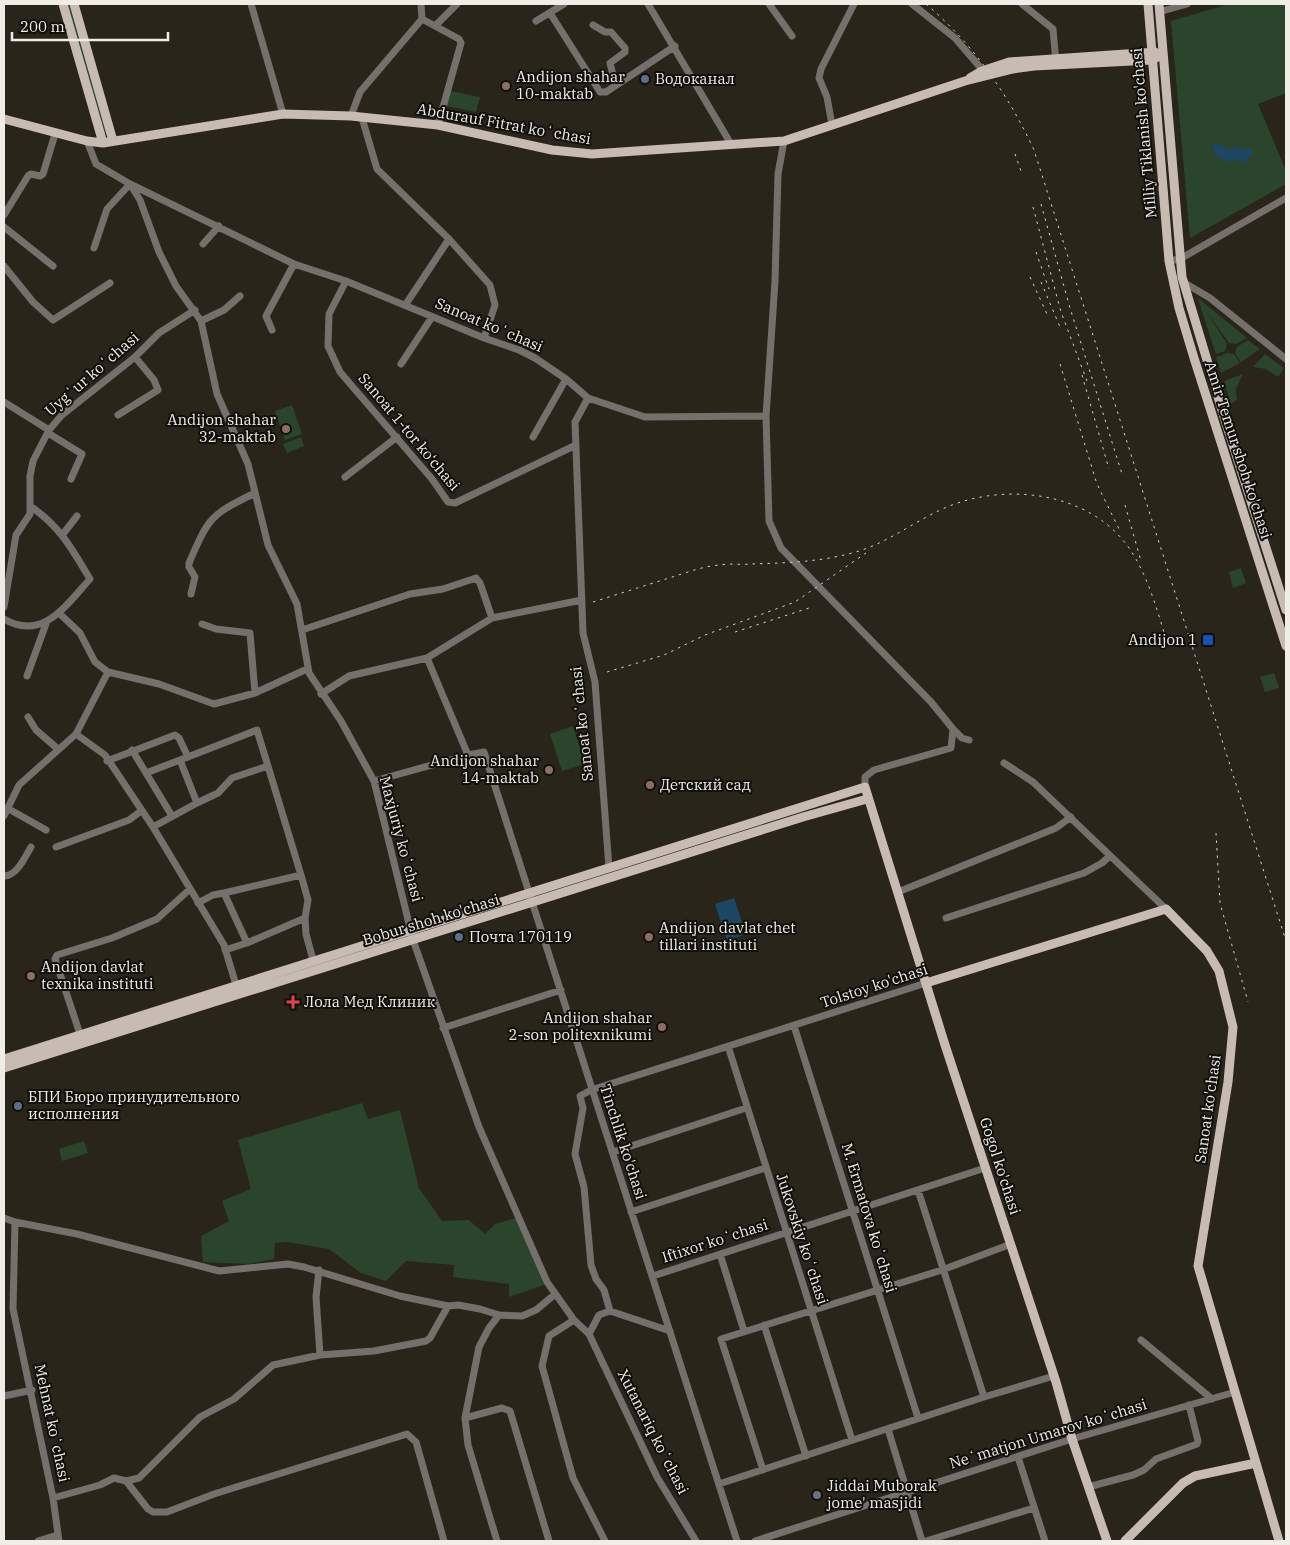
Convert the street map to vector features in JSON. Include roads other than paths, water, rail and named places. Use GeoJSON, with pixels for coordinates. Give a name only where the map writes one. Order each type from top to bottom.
{"type":"FeatureCollection","features":[{"type":"Feature","properties":{"kind":"main road"},"geometry":{"type":"LineString","coordinates":[[63,4],[103,143]]}},
{"type":"Feature","properties":{"kind":"main road"},"geometry":{"type":"LineString","coordinates":[[74,4],[113,141]]}},
{"type":"Feature","properties":{"kind":"main road","name":"Milliy Tiklanish ko'chasi"},"geometry":{"type":"LineString","coordinates":[[1148,4],[1169,261]]}},
{"type":"Feature","properties":{"kind":"main road","name":"Milliy Tiklanish ko'chasi"},"geometry":{"type":"LineString","coordinates":[[1159,8],[1180,259]]}},
{"type":"Feature","properties":{"kind":"main road","name":"Abdurauf Fitrat koʻchasi"},"geometry":{"type":"LineString","coordinates":[[4,119],[56,134],[103,143],[283,114],[351,116],[438,125],[552,150],[592,154],[784,141],[965,81],[1024,67],[1056,62],[1163,54]]}},
{"type":"Feature","properties":{"kind":"main road","name":"Amir Temur shoh ko'chasi"},"geometry":{"type":"LineString","coordinates":[[1180,259],[1183,281],[1224,420],[1286,610]]}},
{"type":"Feature","properties":{"kind":"main road","name":"Amir Temur shoh ko'chasi"},"geometry":{"type":"LineString","coordinates":[[1169,261],[1194,358],[1286,646]]}},
{"type":"Feature","properties":{"kind":"main road","name":"Bobur shoh ko'chasi"},"geometry":{"type":"LineString","coordinates":[[4,1059],[865,787]]}},
{"type":"Feature","properties":{"kind":"main road","name":"Gogol ko'chasi"},"geometry":{"type":"LineString","coordinates":[[865,787],[867,799],[985,1168],[1054,1376],[1072,1439],[1107,1541]]}},
{"type":"Feature","properties":{"kind":"main road","name":"Bobur shoh ko'chasi"},"geometry":{"type":"LineString","coordinates":[[4,1068],[803,817],[867,799]]}},
{"type":"Feature","properties":{"kind":"main road"},"geometry":{"type":"LineString","coordinates":[[800,807],[803,817]]}},
{"type":"Feature","properties":{"kind":"main road"},"geometry":{"type":"LineString","coordinates":[[772,816],[776,826]]}},
{"type":"Feature","properties":{"kind":"main road","name":"Tolstoy ko'chasi"},"geometry":{"type":"LineString","coordinates":[[926,983],[1166,909]]}},
{"type":"Feature","properties":{"kind":"main road","name":"Sanoat ko'chasi"},"geometry":{"type":"LineString","coordinates":[[1166,909],[1206,951],[1219,970],[1233,1027],[1228,1082],[1198,1266],[1278,1541]]}},
{"type":"Feature","properties":{"kind":"main road"},"geometry":{"type":"LineString","coordinates":[[1125,1541],[1183,1483],[1194,1476],[1256,1463]]}},
{"type":"Feature","properties":{"kind":"street"},"geometry":{"type":"LineString","coordinates":[[251,4],[283,114]]}},
{"type":"Feature","properties":{"kind":"street"},"geometry":{"type":"LineString","coordinates":[[351,116],[360,92],[422,19],[421,4]]}},
{"type":"Feature","properties":{"kind":"street"},"geometry":{"type":"LineString","coordinates":[[435,26],[456,4]]}},
{"type":"Feature","properties":{"kind":"street"},"geometry":{"type":"LineString","coordinates":[[536,21],[564,4]]}},
{"type":"Feature","properties":{"kind":"street"},"geometry":{"type":"LineString","coordinates":[[648,4],[675,46],[731,144]]}},
{"type":"Feature","properties":{"kind":"street"},"geometry":{"type":"LineString","coordinates":[[770,4],[792,36]]}},
{"type":"Feature","properties":{"kind":"street"},"geometry":{"type":"LineString","coordinates":[[832,125],[827,97],[819,78],[821,69],[854,4]]}},
{"type":"Feature","properties":{"kind":"street"},"geometry":{"type":"LineString","coordinates":[[912,4],[955,38],[979,66]]}},
{"type":"Feature","properties":{"kind":"street"},"geometry":{"type":"LineString","coordinates":[[1022,4],[1053,29],[1056,62]]}},
{"type":"Feature","properties":{"kind":"street"},"geometry":{"type":"LineString","coordinates":[[1159,8],[1187,4]]}},
{"type":"Feature","properties":{"kind":"street"},"geometry":{"type":"LineString","coordinates":[[550,13],[600,92],[606,92],[675,46]]}},
{"type":"Feature","properties":{"kind":"street"},"geometry":{"type":"LineString","coordinates":[[422,19],[459,39],[461,43],[438,125]]}},
{"type":"Feature","properties":{"kind":"street"},"geometry":{"type":"LineString","coordinates":[[593,25],[605,32],[611,32],[625,48],[625,52],[610,64],[618,84]]}},
{"type":"Feature","properties":{"kind":"street"},"geometry":{"type":"LineString","coordinates":[[362,118],[377,169],[449,239],[490,285],[494,305],[484,338]]}},
{"type":"Feature","properties":{"kind":"street"},"geometry":{"type":"LineString","coordinates":[[4,215],[28,176],[31,174],[40,176],[43,174],[56,134]]}},
{"type":"Feature","properties":{"kind":"street"},"geometry":{"type":"LineString","coordinates":[[87,141],[96,164],[130,184],[106,209],[94,248]]}},
{"type":"Feature","properties":{"kind":"street"},"geometry":{"type":"LineString","coordinates":[[784,141],[778,174],[775,281],[766,416],[769,521],[782,548],[931,702],[953,729],[962,738],[969,740]]}},
{"type":"Feature","properties":{"kind":"street","name":"Sanoat koʻchasi"},"geometry":{"type":"LineString","coordinates":[[130,184],[294,264],[406,304],[432,317],[535,358],[566,379],[588,398],[575,422],[583,633],[595,682],[609,868]]}},
{"type":"Feature","properties":{"kind":"street","name":"Maxjuriy koʻchasi"},"geometry":{"type":"LineString","coordinates":[[130,184],[140,200],[159,252],[176,286],[195,310],[201,321],[217,394],[248,464],[268,545],[294,596],[302,630],[307,670],[312,682],[340,721],[374,781],[413,940],[479,1127],[540,1269],[554,1295],[574,1320],[589,1334]]}},
{"type":"Feature","properties":{"kind":"street"},"geometry":{"type":"LineString","coordinates":[[1169,261],[1180,259],[1283,200],[1286,208]]}},
{"type":"Feature","properties":{"kind":"street"},"geometry":{"type":"LineString","coordinates":[[203,244],[219,226]]}},
{"type":"Feature","properties":{"kind":"street"},"geometry":{"type":"LineString","coordinates":[[4,227],[53,266]]}},
{"type":"Feature","properties":{"kind":"street"},"geometry":{"type":"LineString","coordinates":[[406,304],[449,239]]}},
{"type":"Feature","properties":{"kind":"street"},"geometry":{"type":"LineString","coordinates":[[272,330],[266,316],[294,264]]}},
{"type":"Feature","properties":{"kind":"street"},"geometry":{"type":"LineString","coordinates":[[4,266],[33,302],[53,320],[110,282]]}},
{"type":"Feature","properties":{"kind":"street","name":"Sanoat 1-tor ko‘chasi"},"geometry":{"type":"LineString","coordinates":[[346,281],[329,314],[328,346],[340,372],[432,479],[448,502],[452,504],[576,445]]}},
{"type":"Feature","properties":{"kind":"street"},"geometry":{"type":"LineString","coordinates":[[1174,285],[1183,281],[1210,298],[1286,358]]}},
{"type":"Feature","properties":{"kind":"street"},"geometry":{"type":"LineString","coordinates":[[201,321],[224,310],[240,296]]}},
{"type":"Feature","properties":{"kind":"street","name":"Uygʻur koʻchasi"},"geometry":{"type":"LineString","coordinates":[[4,607],[16,536],[30,514],[30,476],[33,461],[48,431],[62,414],[134,357],[159,333],[195,310]]}},
{"type":"Feature","properties":{"kind":"street"},"geometry":{"type":"LineString","coordinates":[[402,364],[432,317]]}},
{"type":"Feature","properties":{"kind":"street"},"geometry":{"type":"LineString","coordinates":[[118,415],[158,390],[154,380],[134,357]]}},
{"type":"Feature","properties":{"kind":"street"},"geometry":{"type":"LineString","coordinates":[[533,438],[566,379]]}},
{"type":"Feature","properties":{"kind":"street"},"geometry":{"type":"LineString","coordinates":[[588,398],[645,417],[766,416]]}},
{"type":"Feature","properties":{"kind":"street"},"geometry":{"type":"LineString","coordinates":[[4,402],[82,454],[72,479]]}},
{"type":"Feature","properties":{"kind":"street"},"geometry":{"type":"LineString","coordinates":[[345,477],[397,437]]}},
{"type":"Feature","properties":{"kind":"street"},"geometry":{"type":"LineString","coordinates":[[191,594],[195,578],[189,563],[206,526],[226,507],[255,493]]}},
{"type":"Feature","properties":{"kind":"street"},"geometry":{"type":"LineString","coordinates":[[4,619],[24,626],[47,621],[59,613],[90,579],[63,534],[30,506]]}},
{"type":"Feature","properties":{"kind":"street"},"geometry":{"type":"LineString","coordinates":[[63,534],[77,516]]}},
{"type":"Feature","properties":{"kind":"street"},"geometry":{"type":"LineString","coordinates":[[302,630],[386,604],[410,594],[443,589],[476,578],[480,583],[492,618]]}},
{"type":"Feature","properties":{"kind":"street"},"geometry":{"type":"LineString","coordinates":[[321,694],[349,676],[427,658],[492,618],[582,600]]}},
{"type":"Feature","properties":{"kind":"street"},"geometry":{"type":"LineString","coordinates":[[59,613],[80,633],[95,662],[108,672],[159,684],[214,704],[255,693],[307,670]]}},
{"type":"Feature","properties":{"kind":"street"},"geometry":{"type":"LineString","coordinates":[[27,676],[47,621]]}},
{"type":"Feature","properties":{"kind":"street"},"geometry":{"type":"LineString","coordinates":[[202,624],[216,629],[247,631],[250,633],[255,693]]}},
{"type":"Feature","properties":{"kind":"street"},"geometry":{"type":"LineString","coordinates":[[374,781],[468,755],[427,658]]}},
{"type":"Feature","properties":{"kind":"street"},"geometry":{"type":"LineString","coordinates":[[4,816],[19,785],[76,734],[108,672]]}},
{"type":"Feature","properties":{"kind":"street"},"geometry":{"type":"LineString","coordinates":[[28,717],[36,730],[58,749]]}},
{"type":"Feature","properties":{"kind":"street"},"geometry":{"type":"LineString","coordinates":[[865,787],[865,777],[874,770],[952,748],[953,729]]}},
{"type":"Feature","properties":{"kind":"street"},"geometry":{"type":"LineString","coordinates":[[146,773],[257,730],[308,900],[305,918],[313,960]]}},
{"type":"Feature","properties":{"kind":"street"},"geometry":{"type":"LineString","coordinates":[[76,734],[105,756],[141,812],[153,827],[225,950],[236,985]]}},
{"type":"Feature","properties":{"kind":"street"},"geometry":{"type":"LineString","coordinates":[[108,760],[175,735],[179,738],[188,757]]}},
{"type":"Feature","properties":{"kind":"street"},"geometry":{"type":"LineString","coordinates":[[132,750],[172,816]]}},
{"type":"Feature","properties":{"kind":"street","name":"Tinchlik ko'chasi"},"geometry":{"type":"LineString","coordinates":[[468,755],[484,752],[737,1541]]}},
{"type":"Feature","properties":{"kind":"street"},"geometry":{"type":"LineString","coordinates":[[180,760],[196,803]]}},
{"type":"Feature","properties":{"kind":"street","name":"Sanoat ko'chasi"},"geometry":{"type":"LineString","coordinates":[[1004,763],[1027,777],[1166,909]]}},
{"type":"Feature","properties":{"kind":"street"},"geometry":{"type":"LineString","coordinates":[[153,827],[218,793],[232,778],[268,766]]}},
{"type":"Feature","properties":{"kind":"street"},"geometry":{"type":"LineString","coordinates":[[7,808],[46,830]]}},
{"type":"Feature","properties":{"kind":"street"},"geometry":{"type":"LineString","coordinates":[[56,847],[129,820],[141,812]]}},
{"type":"Feature","properties":{"kind":"street"},"geometry":{"type":"LineString","coordinates":[[898,892],[1056,828],[1071,817]]}},
{"type":"Feature","properties":{"kind":"street"},"geometry":{"type":"LineString","coordinates":[[4,876],[8,876],[21,865],[31,847]]}},
{"type":"Feature","properties":{"kind":"street"},"geometry":{"type":"LineString","coordinates":[[946,918],[1084,873],[1110,856]]}},
{"type":"Feature","properties":{"kind":"street"},"geometry":{"type":"LineString","coordinates":[[198,902],[213,894],[301,875]]}},
{"type":"Feature","properties":{"kind":"street"},"geometry":{"type":"LineString","coordinates":[[80,1034],[55,959],[57,955],[112,938],[157,919],[190,889]]}},
{"type":"Feature","properties":{"kind":"street"},"geometry":{"type":"LineString","coordinates":[[224,893],[247,943]]}},
{"type":"Feature","properties":{"kind":"street"},"geometry":{"type":"LineString","coordinates":[[225,950],[247,943],[305,918]]}},
{"type":"Feature","properties":{"kind":"street","name":"Tolstoy ko'chasi"},"geometry":{"type":"LineString","coordinates":[[591,1090],[926,983]]}},
{"type":"Feature","properties":{"kind":"street"},"geometry":{"type":"LineString","coordinates":[[443,1028],[561,990]]}},
{"type":"Feature","properties":{"kind":"street","name":"M. Ermatova koʻchasi"},"geometry":{"type":"LineString","coordinates":[[794,1026],[918,1418]]}},
{"type":"Feature","properties":{"kind":"street","name":"Jukovskiy koʻchasi"},"geometry":{"type":"LineString","coordinates":[[728,1046],[852,1440]]}},
{"type":"Feature","properties":{"kind":"street"},"geometry":{"type":"LineString","coordinates":[[591,1090],[580,1096],[583,1108],[575,1154],[584,1187],[591,1265],[596,1279],[604,1290],[610,1311]]}},
{"type":"Feature","properties":{"kind":"street"},"geometry":{"type":"LineString","coordinates":[[613,1152],[746,1108]]}},
{"type":"Feature","properties":{"kind":"street"},"geometry":{"type":"LineString","coordinates":[[631,1212],[765,1168]]}},
{"type":"Feature","properties":{"kind":"street","name":"Iftixor koʻchasi"},"geometry":{"type":"LineString","coordinates":[[652,1276],[985,1168]]}},
{"type":"Feature","properties":{"kind":"street"},"geometry":{"type":"LineString","coordinates":[[918,1190],[984,1397]]}},
{"type":"Feature","properties":{"kind":"street"},"geometry":{"type":"LineString","coordinates":[[4,1218],[15,1222],[77,1234],[218,1272],[288,1264],[319,1270],[400,1296],[448,1306],[458,1305],[480,1309],[499,1315],[522,1316],[536,1310],[554,1295]]}},
{"type":"Feature","properties":{"kind":"street","name":"Mehnat koʻchasi"},"geometry":{"type":"LineString","coordinates":[[15,1222],[13,1309],[32,1390],[53,1498],[100,1485],[114,1478],[126,1481],[139,1478],[200,1417],[234,1399],[274,1365],[320,1355],[374,1351],[426,1341],[430,1338],[448,1306]]}},
{"type":"Feature","properties":{"kind":"street"},"geometry":{"type":"LineString","coordinates":[[763,1470],[720,1339],[942,1270],[1011,1244]]}},
{"type":"Feature","properties":{"kind":"street"},"geometry":{"type":"LineString","coordinates":[[720,1254],[744,1331]]}},
{"type":"Feature","properties":{"kind":"street"},"geometry":{"type":"LineString","coordinates":[[4,1264],[13,1263]]}},
{"type":"Feature","properties":{"kind":"street"},"geometry":{"type":"LineString","coordinates":[[319,1270],[316,1298],[320,1355]]}},
{"type":"Feature","properties":{"kind":"street"},"geometry":{"type":"LineString","coordinates":[[589,1334],[599,1315],[610,1311],[670,1331]]}},
{"type":"Feature","properties":{"kind":"street"},"geometry":{"type":"LineString","coordinates":[[497,1541],[468,1445],[465,1418],[479,1346],[499,1315]]}},
{"type":"Feature","properties":{"kind":"street"},"geometry":{"type":"LineString","coordinates":[[574,1320],[549,1336],[542,1366],[574,1478],[605,1541]]}},
{"type":"Feature","properties":{"kind":"street"},"geometry":{"type":"LineString","coordinates":[[764,1325],[806,1456]]}},
{"type":"Feature","properties":{"kind":"street","name":"Xutanariq koʻchasi"},"geometry":{"type":"LineString","coordinates":[[589,1334],[653,1469],[696,1541]]}},
{"type":"Feature","properties":{"kind":"street"},"geometry":{"type":"LineString","coordinates":[[1141,1340],[1212,1399]]}},
{"type":"Feature","properties":{"kind":"street"},"geometry":{"type":"LineString","coordinates":[[720,1484],[918,1418],[1054,1376]]}},
{"type":"Feature","properties":{"kind":"street"},"geometry":{"type":"LineString","coordinates":[[4,1396],[32,1390]]}},
{"type":"Feature","properties":{"kind":"street","name":"Neʻmatjon Umarov koʻchasi"},"geometry":{"type":"LineString","coordinates":[[755,1541],[1072,1439],[1235,1392]]}},
{"type":"Feature","properties":{"kind":"street"},"geometry":{"type":"LineString","coordinates":[[1088,1487],[1133,1475],[1144,1470],[1156,1459],[1197,1444],[1198,1441],[1189,1405]]}},
{"type":"Feature","properties":{"kind":"street"},"geometry":{"type":"LineString","coordinates":[[465,1418],[502,1408],[510,1411],[549,1541]]}},
{"type":"Feature","properties":{"kind":"street"},"geometry":{"type":"LineString","coordinates":[[888,1429],[922,1541]]}},
{"type":"Feature","properties":{"kind":"street"},"geometry":{"type":"LineString","coordinates":[[126,1481],[148,1509],[153,1512],[167,1512],[214,1494],[407,1434],[416,1442],[444,1541]]}},
{"type":"Feature","properties":{"kind":"street"},"geometry":{"type":"LineString","coordinates":[[1018,1457],[1045,1541]]}},
{"type":"Feature","properties":{"kind":"street"},"geometry":{"type":"LineString","coordinates":[[38,1541],[58,1538],[53,1498]]}},
{"type":"Feature","properties":{"kind":"street"},"geometry":{"type":"LineString","coordinates":[[926,1541],[1034,1508]]}},
{"type":"Feature","properties":{"kind":"street"},"geometry":{"type":"LineString","coordinates":[[786,1532],[788,1541]]}},
{"type":"Feature","properties":{"kind":"water"},"geometry":{"type":"Polygon","coordinates":[[[1215,142],[1230,150],[1235,146],[1241,150],[1250,148],[1253,153],[1245,163],[1239,160],[1226,162],[1215,154],[1212,147],[1215,142]]]}},
{"type":"Feature","properties":{"kind":"water"},"geometry":{"type":"Polygon","coordinates":[[[734,898],[746,934],[727,941],[715,904],[734,898]]]}},
{"type":"Feature","properties":{"kind":"railway"},"geometry":{"type":"LineString","coordinates":[[926,4],[959,36],[988,71],[1013,109],[1034,150],[1286,941]]}},
{"type":"Feature","properties":{"kind":"railway"},"geometry":{"type":"LineString","coordinates":[[1015,154],[1021,171]]}},
{"type":"Feature","properties":{"kind":"railway"},"geometry":{"type":"LineString","coordinates":[[1041,204],[1070,308],[1122,474]]}},
{"type":"Feature","properties":{"kind":"railway"},"geometry":{"type":"LineString","coordinates":[[1033,207],[1061,312],[1087,381]]}},
{"type":"Feature","properties":{"kind":"railway"},"geometry":{"type":"LineString","coordinates":[[1036,252],[1049,289]]}},
{"type":"Feature","properties":{"kind":"railway"},"geometry":{"type":"LineString","coordinates":[[1030,277],[1047,314]]}},
{"type":"Feature","properties":{"kind":"railway"},"geometry":{"type":"LineString","coordinates":[[1041,282],[1060,327]]}},
{"type":"Feature","properties":{"kind":"railway"},"geometry":{"type":"LineString","coordinates":[[1060,364],[1097,484],[1120,531]]}},
{"type":"Feature","properties":{"kind":"railway"},"geometry":{"type":"LineString","coordinates":[[1082,375],[1109,469]]}},
{"type":"Feature","properties":{"kind":"railway"},"geometry":{"type":"LineString","coordinates":[[593,602],[707,567],[728,564],[802,562],[852,553],[877,544],[947,507],[970,499],[995,495],[1021,494],[1046,497],[1070,504],[1093,514],[1112,529],[1129,548],[1141,569],[1151,592],[1166,639]]}},
{"type":"Feature","properties":{"kind":"railway"},"geometry":{"type":"LineString","coordinates":[[1125,505],[1141,561]]}},
{"type":"Feature","properties":{"kind":"railway"},"geometry":{"type":"LineString","coordinates":[[607,672],[664,655],[705,635],[795,602],[866,553]]}},
{"type":"Feature","properties":{"kind":"railway"},"geometry":{"type":"LineString","coordinates":[[735,632],[812,607]]}},
{"type":"Feature","properties":{"kind":"railway"},"geometry":{"type":"LineString","coordinates":[[1216,833],[1220,903],[1248,1002]]}},
{"type":"Feature","properties":{"kind":"place","name":"Водоканал"},"geometry":{"type":"Point","coordinates":[645,79]}},
{"type":"Feature","properties":{"kind":"place","name":"Andijon shahar 10-maktab"},"geometry":{"type":"Point","coordinates":[506,86]}},
{"type":"Feature","properties":{"kind":"place","name":"Andijon shahar 32-maktab"},"geometry":{"type":"Point","coordinates":[286,429]}},
{"type":"Feature","properties":{"kind":"place","name":"Andijon 1"},"geometry":{"type":"Point","coordinates":[1208,640]}},
{"type":"Feature","properties":{"kind":"place","name":"Andijon shahar 14-maktab"},"geometry":{"type":"Point","coordinates":[549,770]}},
{"type":"Feature","properties":{"kind":"place","name":"Детский сад"},"geometry":{"type":"Point","coordinates":[650,785]}},
{"type":"Feature","properties":{"kind":"place","name":"Почта 170119"},"geometry":{"type":"Point","coordinates":[459,937]}},
{"type":"Feature","properties":{"kind":"place","name":"Andijon davlat chet tillari instituti"},"geometry":{"type":"Point","coordinates":[649,937]}},
{"type":"Feature","properties":{"kind":"place","name":"Andijon davlat texnika instituti"},"geometry":{"type":"Point","coordinates":[31,976]}},
{"type":"Feature","properties":{"kind":"place","name":"Лола Мед Клиник"},"geometry":{"type":"Point","coordinates":[293,1002]}},
{"type":"Feature","properties":{"kind":"place","name":"Andijon shahar 2-son politexnikumi"},"geometry":{"type":"Point","coordinates":[662,1027]}},
{"type":"Feature","properties":{"kind":"place","name":"БПИ Бюро принудительного исполнения"},"geometry":{"type":"Point","coordinates":[18,1106]}},
{"type":"Feature","properties":{"kind":"place","name":"Jiddai Muborak jome' masjidi"},"geometry":{"type":"Point","coordinates":[817,1495]}}]}
